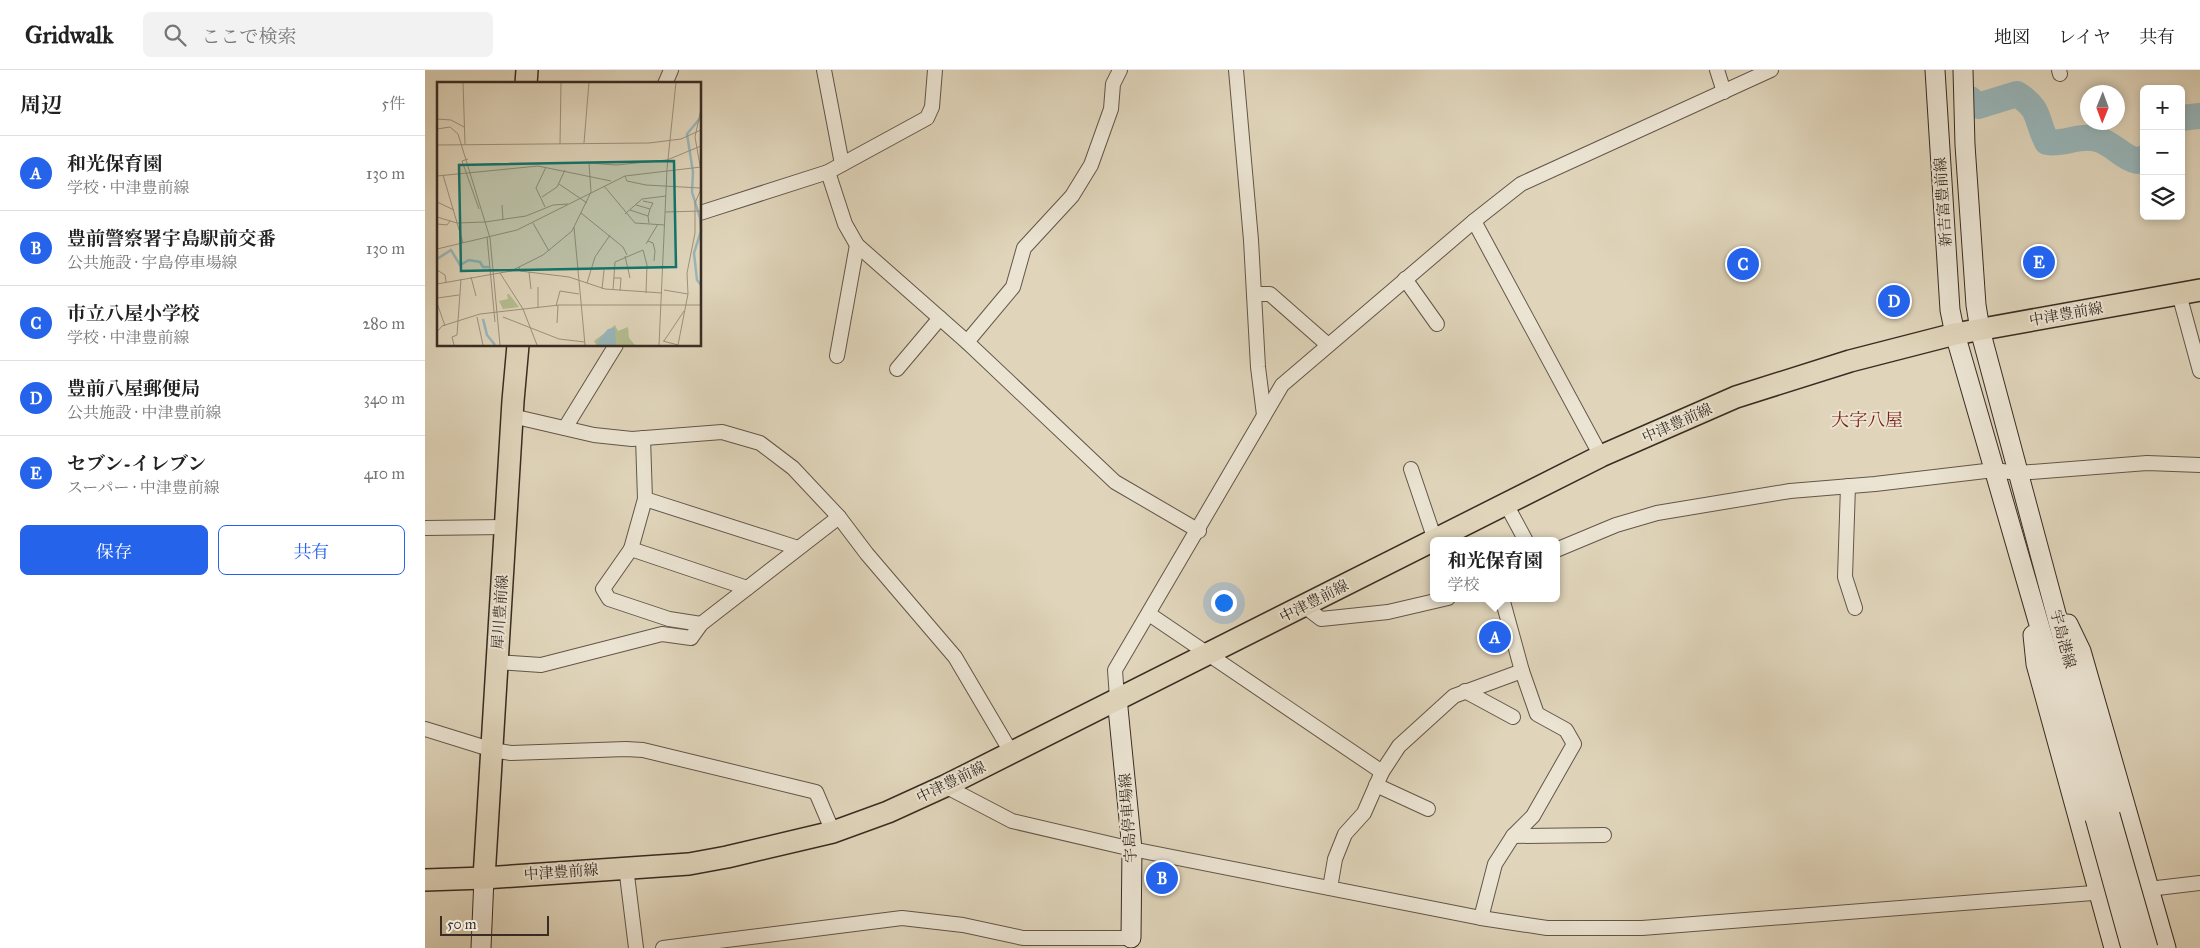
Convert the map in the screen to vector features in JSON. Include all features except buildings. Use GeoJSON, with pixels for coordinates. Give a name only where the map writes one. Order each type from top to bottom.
{"type":"FeatureCollection","features":[{"type":"Feature","properties":{"kind":"main road","name":"新吉富豊前線"},"geometry":{"type":"LineString","coordinates":[[1935,70],[1950,310],[1955,334]]}},
{"type":"Feature","properties":{"kind":"main road","name":"新吉富豊前線"},"geometry":{"type":"LineString","coordinates":[[1963,70],[1965,145],[1974,277],[1980,330]]}},
{"type":"Feature","properties":{"kind":"main road","name":"中津豊前線"},"geometry":{"type":"LineString","coordinates":[[1441,537],[1601,456],[1736,397],[1850,361],[1955,334],[2200,290]]}},
{"type":"Feature","properties":{"kind":"main road","name":"宇島港線"},"geometry":{"type":"LineString","coordinates":[[1980,330],[2047,580],[2131,948]]}},
{"type":"Feature","properties":{"kind":"main road","name":"宇島港線"},"geometry":{"type":"LineString","coordinates":[[1955,334],[2027,582],[2102,817],[2148,948]]}},
{"type":"Feature","properties":{"kind":"main road","name":"犀川豊前線"},"geometry":{"type":"LineString","coordinates":[[484,878],[512,416],[519,346]]}},
{"type":"Feature","properties":{"kind":"main road","name":"中津豊前線"},"geometry":{"type":"LineString","coordinates":[[425,880],[484,878],[689,864],[833,832],[888,812],[945,786],[1430,543]]}},
{"type":"Feature","properties":{"kind":"main road"},"geometry":{"type":"LineString","coordinates":[[2047,580],[2081,651],[2166,948]]}},
{"type":"Feature","properties":{"kind":"main road"},"geometry":{"type":"LineString","coordinates":[[2027,582],[2036,664],[2114,948]]}},
{"type":"Feature","properties":{"kind":"main road","name":"宇島停車場線"},"geometry":{"type":"LineString","coordinates":[[1117,698],[1132,849],[1131,938]]}},
{"type":"Feature","properties":{"kind":"main road"},"geometry":{"type":"LineString","coordinates":[[481,948],[484,878]]}},
{"type":"Feature","properties":{"kind":"street"},"geometry":{"type":"LineString","coordinates":[[666,82],[671,70]]}},
{"type":"Feature","properties":{"kind":"street"},"geometry":{"type":"LineString","coordinates":[[824,70],[842,164]]}},
{"type":"Feature","properties":{"kind":"street"},"geometry":{"type":"LineString","coordinates":[[701,213],[828,172],[927,118],[932,107],[935,70]]}},
{"type":"Feature","properties":{"kind":"street"},"geometry":{"type":"LineString","coordinates":[[967,342],[1013,286],[1024,248],[1072,196],[1091,165],[1111,109],[1113,84],[1120,70]]}},
{"type":"Feature","properties":{"kind":"street"},"geometry":{"type":"LineString","coordinates":[[1236,70],[1258,366],[1264,415]]}},
{"type":"Feature","properties":{"kind":"street"},"geometry":{"type":"LineString","coordinates":[[1717,70],[1724,92]]}},
{"type":"Feature","properties":{"kind":"street"},"geometry":{"type":"LineString","coordinates":[[1117,698],[1115,670],[1199,531],[1264,415],[1283,385],[1328,344],[1474,221],[1521,184],[1771,70]]}},
{"type":"Feature","properties":{"kind":"street"},"geometry":{"type":"LineString","coordinates":[[828,172],[845,224],[857,245],[967,342],[1115,482],[1199,531]]}},
{"type":"Feature","properties":{"kind":"street"},"geometry":{"type":"LineString","coordinates":[[1474,221],[1601,456]]}},
{"type":"Feature","properties":{"kind":"street"},"geometry":{"type":"LineString","coordinates":[[837,356],[857,245]]}},
{"type":"Feature","properties":{"kind":"street"},"geometry":{"type":"LineString","coordinates":[[1405,279],[1437,324]]}},
{"type":"Feature","properties":{"kind":"street"},"geometry":{"type":"LineString","coordinates":[[1254,294],[1270,294],[1328,344]]}},
{"type":"Feature","properties":{"kind":"street"},"geometry":{"type":"LineString","coordinates":[[2179,294],[2200,371]]}},
{"type":"Feature","properties":{"kind":"street"},"geometry":{"type":"LineString","coordinates":[[897,369],[940,318]]}},
{"type":"Feature","properties":{"kind":"street"},"geometry":{"type":"LineString","coordinates":[[565,428],[615,346]]}},
{"type":"Feature","properties":{"kind":"street"},"geometry":{"type":"LineString","coordinates":[[512,416],[594,435],[643,438],[722,432],[760,443],[793,468],[839,517],[867,554],[955,657],[1011,752]]}},
{"type":"Feature","properties":{"kind":"street"},"geometry":{"type":"LineString","coordinates":[[643,438],[645,499],[631,549],[603,589],[609,599],[669,620],[701,624]]}},
{"type":"Feature","properties":{"kind":"street"},"geometry":{"type":"LineString","coordinates":[[1560,548],[1616,525],[1657,513],[1790,491],[1994,470],[2018,473],[2147,463],[2200,465]]}},
{"type":"Feature","properties":{"kind":"street"},"geometry":{"type":"LineString","coordinates":[[1411,469],[1434,537]]}},
{"type":"Feature","properties":{"kind":"street"},"geometry":{"type":"LineString","coordinates":[[1848,486],[1845,577],[1855,608]]}},
{"type":"Feature","properties":{"kind":"street"},"geometry":{"type":"LineString","coordinates":[[645,499],[799,548]]}},
{"type":"Feature","properties":{"kind":"street"},"geometry":{"type":"LineString","coordinates":[[1506,504],[1524,537]]}},
{"type":"Feature","properties":{"kind":"street"},"geometry":{"type":"LineString","coordinates":[[497,662],[541,665],[662,634],[691,638],[701,624],[839,517]]}},
{"type":"Feature","properties":{"kind":"street"},"geometry":{"type":"LineString","coordinates":[[425,528],[505,527]]}},
{"type":"Feature","properties":{"kind":"street"},"geometry":{"type":"LineString","coordinates":[[631,549],[747,588]]}},
{"type":"Feature","properties":{"kind":"street"},"geometry":{"type":"LineString","coordinates":[[1304,606],[1321,618],[1388,612],[1431,602]]}},
{"type":"Feature","properties":{"kind":"street"},"geometry":{"type":"LineString","coordinates":[[1481,918],[1495,864],[1513,836],[1533,816],[1573,744],[1566,730],[1537,714],[1522,671],[1503,602]]}},
{"type":"Feature","properties":{"kind":"street"},"geometry":{"type":"LineString","coordinates":[[1149,614],[1382,772]]}},
{"type":"Feature","properties":{"kind":"street"},"geometry":{"type":"LineString","coordinates":[[1330,888],[1335,859],[1345,834],[1364,813],[1382,772],[1399,746],[1454,696],[1522,671]]}},
{"type":"Feature","properties":{"kind":"street"},"geometry":{"type":"LineString","coordinates":[[1465,692],[1513,717]]}},
{"type":"Feature","properties":{"kind":"street"},"geometry":{"type":"LineString","coordinates":[[425,728],[493,750],[511,753],[626,749],[661,753],[816,792],[833,832]]}},
{"type":"Feature","properties":{"kind":"street"},"geometry":{"type":"LineString","coordinates":[[1376,785],[1428,809]]}},
{"type":"Feature","properties":{"kind":"street"},"geometry":{"type":"LineString","coordinates":[[945,786],[1012,821],[1132,849],[1481,918],[1547,928],[1642,928],[2200,884]]}},
{"type":"Feature","properties":{"kind":"street"},"geometry":{"type":"LineString","coordinates":[[1513,836],[1604,835]]}},
{"type":"Feature","properties":{"kind":"street"},"geometry":{"type":"LineString","coordinates":[[627,867],[636,948]]}},
{"type":"Feature","properties":{"kind":"street"},"geometry":{"type":"LineString","coordinates":[[663,948],[902,918],[963,925],[1023,938],[1131,938]]}},
{"type":"Feature","properties":{"kind":"waterway"},"geometry":{"type":"LineString","coordinates":[[1970,99],[1978,106],[2017,94],[2031,105],[2037,115],[2047,142],[2053,143],[2084,138],[2097,139],[2131,159],[2137,161],[2140,160]]}},
{"type":"Feature","properties":{"kind":"waterway"},"geometry":{"type":"LineString","coordinates":[[2185,118],[2200,116]]}},
{"type":"Feature","properties":{"kind":"place","name":"セブン-イレブン"},"geometry":{"type":"Point","coordinates":[2039,262]}},
{"type":"Feature","properties":{"kind":"place","name":"市立八屋小学校"},"geometry":{"type":"Point","coordinates":[1743,264]}},
{"type":"Feature","properties":{"kind":"place","name":"豊前八屋郵便局"},"geometry":{"type":"Point","coordinates":[1894,301]}},
{"type":"Feature","properties":{"kind":"place","name":"和光保育園"},"geometry":{"type":"Point","coordinates":[1495,637]}},
{"type":"Feature","properties":{"kind":"place","name":"豊前警察署宇島駅前交番"},"geometry":{"type":"Point","coordinates":[1162,878]}},
{"type":"Feature","properties":{"kind":"district","name":"大字八屋"},"geometry":{"type":"Point","coordinates":[1867,420]}}]}
